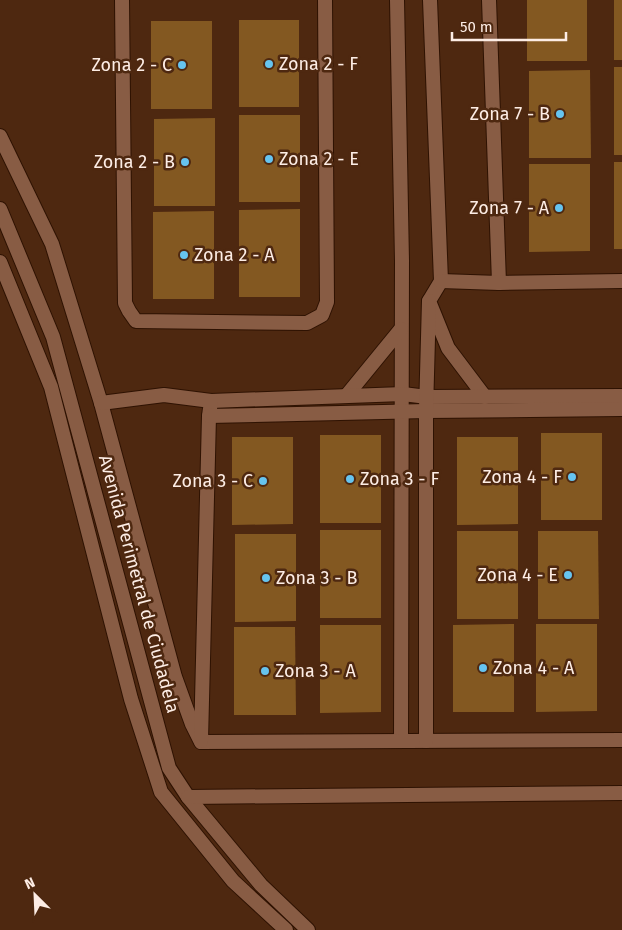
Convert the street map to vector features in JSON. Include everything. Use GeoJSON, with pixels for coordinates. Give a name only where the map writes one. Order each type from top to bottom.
{"type":"FeatureCollection","features":[{"type":"Feature","properties":{"kind":"street"},"geometry":{"type":"LineString","coordinates":[[122,0],[125,302],[129,312],[136,321],[297,323],[307,323],[322,316],[327,302],[326,0]]}},
{"type":"Feature","properties":{"kind":"street"},"geometry":{"type":"LineString","coordinates":[[397,0],[403,394],[402,741]]}},
{"type":"Feature","properties":{"kind":"street"},"geometry":{"type":"LineString","coordinates":[[426,741],[426,404],[429,301],[441,281],[430,0]]}},
{"type":"Feature","properties":{"kind":"street"},"geometry":{"type":"LineString","coordinates":[[489,0],[499,283]]}},
{"type":"Feature","properties":{"kind":"street"},"geometry":{"type":"LineString","coordinates":[[0,136],[52,244],[102,403],[175,678],[192,724],[201,742]]}},
{"type":"Feature","properties":{"kind":"street","name":"Avenida Perimetral de Ciudadela"},"geometry":{"type":"LineString","coordinates":[[0,209],[53,337],[169,768],[188,797],[261,885],[308,930]]}},
{"type":"Feature","properties":{"kind":"street","name":"Avenida Perimetral de Ciudadela"},"geometry":{"type":"LineString","coordinates":[[0,262],[51,387],[131,699],[161,792],[233,881],[286,930]]}},
{"type":"Feature","properties":{"kind":"street"},"geometry":{"type":"LineString","coordinates":[[441,281],[499,283],[622,281]]}},
{"type":"Feature","properties":{"kind":"street"},"geometry":{"type":"LineString","coordinates":[[429,301],[448,348],[485,397]]}},
{"type":"Feature","properties":{"kind":"street"},"geometry":{"type":"LineString","coordinates":[[347,396],[401,330]]}},
{"type":"Feature","properties":{"kind":"street"},"geometry":{"type":"LineString","coordinates":[[102,403],[164,395],[211,401],[403,394],[426,404],[622,409]]}},
{"type":"Feature","properties":{"kind":"street"},"geometry":{"type":"LineString","coordinates":[[209,416],[403,411],[426,404],[485,397],[622,396]]}},
{"type":"Feature","properties":{"kind":"street"},"geometry":{"type":"LineString","coordinates":[[201,742],[209,416],[211,401]]}},
{"type":"Feature","properties":{"kind":"street"},"geometry":{"type":"LineString","coordinates":[[201,742],[622,740]]}},
{"type":"Feature","properties":{"kind":"street"},"geometry":{"type":"LineString","coordinates":[[188,797],[622,793]]}},
{"type":"Feature","properties":{"kind":"building"},"geometry":{"type":"Polygon","coordinates":[[[527,0],[587,0],[587,61],[527,61],[527,0]]]}},
{"type":"Feature","properties":{"kind":"building"},"geometry":{"type":"Polygon","coordinates":[[[614,0],[622,0],[622,60],[614,60],[614,0]]]}},
{"type":"Feature","properties":{"kind":"building","name":"Zona 2 - F"},"geometry":{"type":"Polygon","coordinates":[[[239,20],[299,20],[299,107],[239,107],[239,20]]]}},
{"type":"Feature","properties":{"kind":"building","name":"Zona 2 - C"},"geometry":{"type":"Polygon","coordinates":[[[151,21],[212,21],[212,109],[151,109],[151,21]]]}},
{"type":"Feature","properties":{"kind":"building"},"geometry":{"type":"Polygon","coordinates":[[[614,67],[622,67],[622,155],[614,155],[614,67]]]}},
{"type":"Feature","properties":{"kind":"building","name":"Zona 7 - B"},"geometry":{"type":"Polygon","coordinates":[[[590,70],[591,158],[529,158],[529,71],[590,70]]]}},
{"type":"Feature","properties":{"kind":"building","name":"Zona 2 - E"},"geometry":{"type":"Polygon","coordinates":[[[239,115],[300,115],[300,202],[239,202],[239,115]]]}},
{"type":"Feature","properties":{"kind":"building","name":"Zona 2 - B"},"geometry":{"type":"Polygon","coordinates":[[[215,118],[215,206],[154,206],[154,119],[215,118]]]}},
{"type":"Feature","properties":{"kind":"building"},"geometry":{"type":"Polygon","coordinates":[[[614,162],[622,162],[622,249],[614,249],[614,162]]]}},
{"type":"Feature","properties":{"kind":"building","name":"Zona 7 - A"},"geometry":{"type":"Polygon","coordinates":[[[529,164],[590,164],[590,251],[529,252],[529,164]]]}},
{"type":"Feature","properties":{"kind":"building"},"geometry":{"type":"Polygon","coordinates":[[[300,209],[300,297],[239,297],[239,210],[300,209]]]}},
{"type":"Feature","properties":{"kind":"building","name":"Zona 2 - A"},"geometry":{"type":"Polygon","coordinates":[[[214,211],[214,299],[153,299],[153,212],[214,211]]]}},
{"type":"Feature","properties":{"kind":"building","name":"Zona 4 - F"},"geometry":{"type":"Polygon","coordinates":[[[541,433],[602,433],[602,520],[541,520],[541,433]]]}},
{"type":"Feature","properties":{"kind":"building","name":"Zona 3 - F"},"geometry":{"type":"Polygon","coordinates":[[[320,435],[381,435],[381,523],[320,523],[320,435]]]}},
{"type":"Feature","properties":{"kind":"building","name":"Zona 3 - C"},"geometry":{"type":"Polygon","coordinates":[[[232,437],[293,437],[293,524],[232,525],[232,437]]]}},
{"type":"Feature","properties":{"kind":"building"},"geometry":{"type":"Polygon","coordinates":[[[457,437],[518,437],[518,524],[457,525],[457,437]]]}},
{"type":"Feature","properties":{"kind":"building"},"geometry":{"type":"Polygon","coordinates":[[[320,530],[381,530],[381,618],[320,618],[320,530]]]}},
{"type":"Feature","properties":{"kind":"building"},"geometry":{"type":"Polygon","coordinates":[[[457,531],[518,531],[518,619],[457,619],[457,531]]]}},
{"type":"Feature","properties":{"kind":"building","name":"Zona 4 - E"},"geometry":{"type":"Polygon","coordinates":[[[538,531],[598,531],[599,619],[538,619],[538,531]]]}},
{"type":"Feature","properties":{"kind":"building","name":"Zona 3 - B"},"geometry":{"type":"Polygon","coordinates":[[[235,534],[296,534],[296,621],[235,622],[235,534]]]}},
{"type":"Feature","properties":{"kind":"building","name":"Zona 4 - A"},"geometry":{"type":"Polygon","coordinates":[[[514,624],[514,712],[453,712],[453,625],[514,624]]]}},
{"type":"Feature","properties":{"kind":"building"},"geometry":{"type":"Polygon","coordinates":[[[536,624],[597,624],[597,711],[536,712],[536,624]]]}},
{"type":"Feature","properties":{"kind":"building"},"geometry":{"type":"Polygon","coordinates":[[[320,625],[381,625],[381,712],[320,713],[320,625]]]}},
{"type":"Feature","properties":{"kind":"building","name":"Zona 3 - A"},"geometry":{"type":"Polygon","coordinates":[[[234,627],[295,627],[296,715],[234,715],[234,627]]]}},
{"type":"Feature","properties":{"kind":"place","name":"Zona 2 - F"},"geometry":{"type":"Point","coordinates":[269,64]}},
{"type":"Feature","properties":{"kind":"place","name":"Zona 2 - C"},"geometry":{"type":"Point","coordinates":[182,65]}},
{"type":"Feature","properties":{"kind":"place","name":"Zona 7 - B"},"geometry":{"type":"Point","coordinates":[560,114]}},
{"type":"Feature","properties":{"kind":"place","name":"Zona 2 - E"},"geometry":{"type":"Point","coordinates":[269,159]}},
{"type":"Feature","properties":{"kind":"place","name":"Zona 2 - B"},"geometry":{"type":"Point","coordinates":[185,162]}},
{"type":"Feature","properties":{"kind":"place","name":"Zona 7 - A"},"geometry":{"type":"Point","coordinates":[559,208]}},
{"type":"Feature","properties":{"kind":"place","name":"Zona 2 - A"},"geometry":{"type":"Point","coordinates":[184,255]}},
{"type":"Feature","properties":{"kind":"place","name":"Zona 4 - F"},"geometry":{"type":"Point","coordinates":[572,477]}},
{"type":"Feature","properties":{"kind":"place","name":"Zona 3 - F"},"geometry":{"type":"Point","coordinates":[350,479]}},
{"type":"Feature","properties":{"kind":"place","name":"Zona 3 - C"},"geometry":{"type":"Point","coordinates":[263,481]}},
{"type":"Feature","properties":{"kind":"place","name":"Zona 4 - E"},"geometry":{"type":"Point","coordinates":[568,575]}},
{"type":"Feature","properties":{"kind":"place","name":"Zona 3 - B"},"geometry":{"type":"Point","coordinates":[266,578]}},
{"type":"Feature","properties":{"kind":"place","name":"Zona 4 - A"},"geometry":{"type":"Point","coordinates":[483,668]}},
{"type":"Feature","properties":{"kind":"place","name":"Zona 3 - A"},"geometry":{"type":"Point","coordinates":[265,671]}}]}
